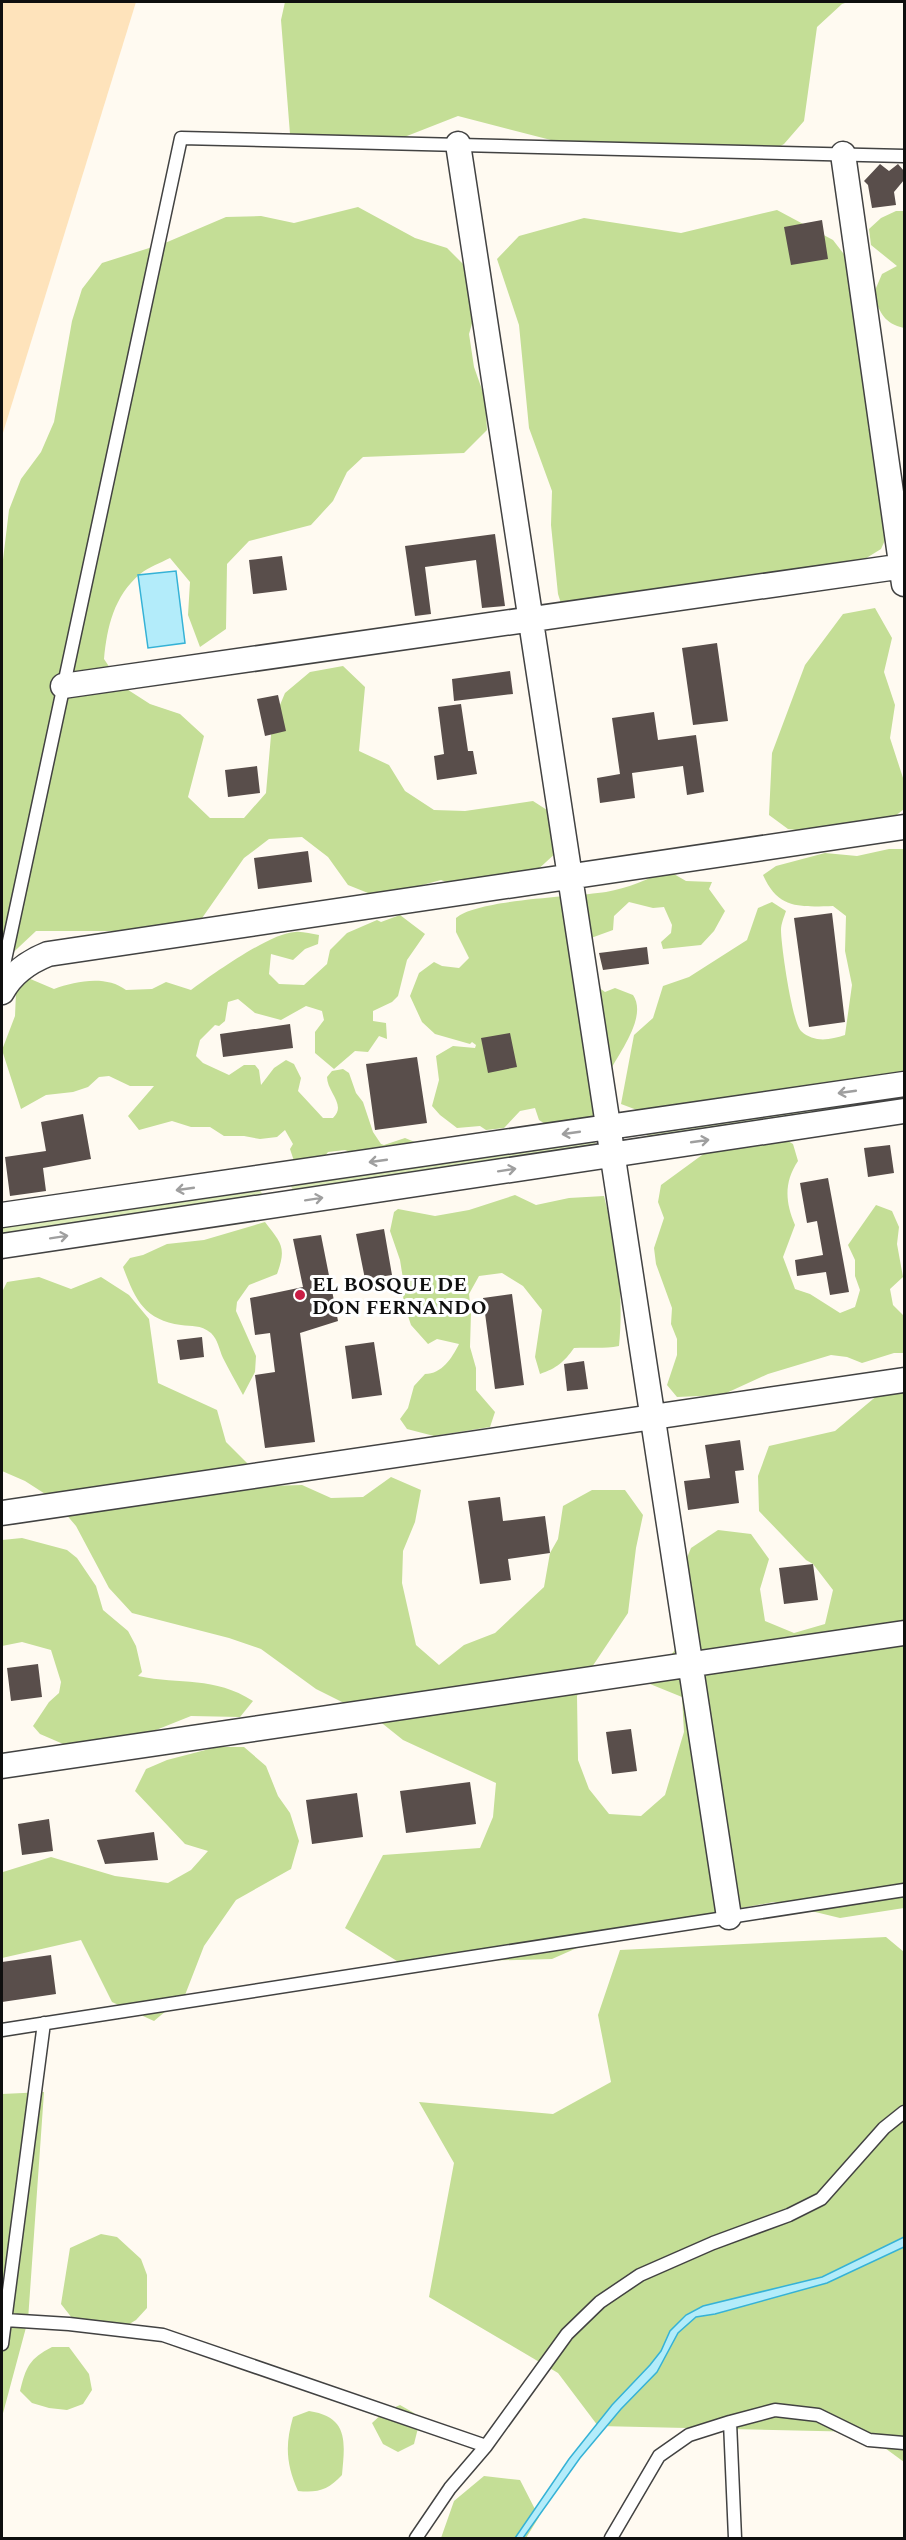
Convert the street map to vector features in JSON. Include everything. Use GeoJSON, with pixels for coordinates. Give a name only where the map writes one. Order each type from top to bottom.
{"type":"FeatureCollection","features":[{"type":"Feature","properties":{"kind":"street"},"geometry":{"type":"LineString","coordinates":[[458,144],[729,1917]]}},
{"type":"Feature","properties":{"kind":"street"},"geometry":{"type":"LineString","coordinates":[[63,686],[531,619],[904,572],[843,154]]}},
{"type":"Feature","properties":{"kind":"street"},"geometry":{"type":"LineString","coordinates":[[2,993],[16,972],[31,961],[48,954],[904,827]]}},
{"type":"Feature","properties":{"kind":"street"},"geometry":{"type":"LineString","coordinates":[[2,1246],[277,1190],[609,1127],[904,1084]]}},
{"type":"Feature","properties":{"kind":"street"},"geometry":{"type":"LineString","coordinates":[[2,1215],[277,1190],[612,1154],[904,1111]]}},
{"type":"Feature","properties":{"kind":"street"},"geometry":{"type":"LineString","coordinates":[[2,1513],[904,1380]]}},
{"type":"Feature","properties":{"kind":"street"},"geometry":{"type":"LineString","coordinates":[[2,1766],[904,1633]]}},
{"type":"Feature","properties":{"kind":"lane"},"geometry":{"type":"LineString","coordinates":[[2,974],[181,138],[904,156]]}},
{"type":"Feature","properties":{"kind":"lane"},"geometry":{"type":"LineString","coordinates":[[2,2030],[904,1890]]}},
{"type":"Feature","properties":{"kind":"lane"},"geometry":{"type":"LineString","coordinates":[[2,2344],[44,2023]]}},
{"type":"Feature","properties":{"kind":"lane"},"geometry":{"type":"LineString","coordinates":[[416,2538],[450,2488],[486,2446],[567,2334],[600,2302],[640,2275],[713,2243],[789,2215],[821,2199],[884,2128],[904,2112]]}},
{"type":"Feature","properties":{"kind":"lane"},"geometry":{"type":"LineString","coordinates":[[4,2320],[69,2324],[163,2335],[486,2446]]}},
{"type":"Feature","properties":{"kind":"lane"},"geometry":{"type":"LineString","coordinates":[[611,2538],[659,2456],[689,2435],[729,2422],[775,2410],[818,2415],[869,2440],[904,2443]]}},
{"type":"Feature","properties":{"kind":"lane"},"geometry":{"type":"LineString","coordinates":[[729,2422],[735,2538]]}},
{"type":"Feature","properties":{"kind":"green space"},"geometry":{"type":"Polygon","coordinates":[[[285,2],[848,2],[842,4],[817,27],[804,121],[784,144],[755,160],[653,146],[586,149],[458,116],[389,143],[356,149],[322,145],[290,134],[281,20],[285,2]]]}},
{"type":"Feature","properties":{"kind":"green space"},"geometry":{"type":"Polygon","coordinates":[[[358,207],[415,238],[447,248],[470,271],[478,303],[469,334],[474,367],[485,398],[487,430],[464,453],[363,457],[347,472],[333,501],[311,525],[249,541],[227,564],[226,629],[200,647],[188,615],[190,582],[170,558],[147,569],[131,583],[118,602],[107,635],[104,659],[122,686],[150,704],[180,714],[204,736],[188,797],[210,818],[244,818],[266,793],[272,724],[285,693],[310,672],[343,666],[365,687],[359,751],[389,765],[405,791],[434,810],[465,811],[533,801],[561,819],[558,851],[534,873],[472,891],[441,880],[378,897],[348,885],[328,857],[302,837],[269,839],[244,858],[200,921],[137,931],[36,931],[2,963],[2,568],[9,510],[21,479],[41,452],[54,422],[72,321],[82,289],[102,263],[165,243],[226,217],[261,216],[294,223],[358,207]]]}},
{"type":"Feature","properties":{"kind":"green space"},"geometry":{"type":"Polygon","coordinates":[[[777,210],[833,240],[853,266],[871,393],[868,426],[894,520],[881,549],[855,565],[566,619],[558,594],[551,525],[552,491],[529,428],[519,325],[497,259],[519,236],[584,218],[681,233],[777,210]]]}},
{"type":"Feature","properties":{"kind":"green space"},"geometry":{"type":"Polygon","coordinates":[[[896,211],[904,211],[904,328],[884,317],[873,295],[882,274],[897,266],[871,245],[869,229],[881,218],[896,211]]]}},
{"type":"Feature","properties":{"kind":"green space"},"geometry":{"type":"Polygon","coordinates":[[[875,608],[892,638],[884,672],[895,705],[890,738],[904,781],[904,809],[889,821],[823,833],[788,829],[769,815],[772,753],[805,665],[843,614],[875,608]]]}},
{"type":"Feature","properties":{"kind":"green space"},"geometry":{"type":"Polygon","coordinates":[[[889,849],[904,849],[904,1078],[661,1119],[621,1104],[634,1035],[653,1018],[663,986],[689,977],[747,940],[758,908],[772,902],[786,911],[781,928],[783,951],[794,1014],[801,1031],[817,1039],[845,1035],[852,985],[845,951],[846,916],[833,906],[791,904],[775,894],[763,875],[776,866],[825,853],[857,856],[889,849]]]}},
{"type":"Feature","properties":{"kind":"green space"},"geometry":{"type":"Polygon","coordinates":[[[667,870],[686,881],[712,882],[709,889],[725,911],[714,931],[701,945],[663,949],[661,942],[671,933],[672,925],[664,907],[653,908],[629,902],[614,916],[613,930],[591,938],[598,987],[605,992],[615,988],[633,995],[637,1004],[637,1014],[630,1035],[609,1073],[615,1090],[607,1125],[550,1127],[539,1120],[535,1108],[520,1111],[504,1128],[486,1130],[480,1126],[457,1128],[440,1115],[432,1106],[439,1080],[436,1056],[453,1046],[475,1048],[476,1045],[472,1042],[470,1044],[435,1034],[422,1022],[410,996],[419,973],[434,962],[442,966],[459,968],[469,958],[456,932],[456,918],[467,912],[505,903],[606,892],[637,883],[667,870]]]}},
{"type":"Feature","properties":{"kind":"green space"},"geometry":{"type":"Polygon","coordinates":[[[400,915],[425,934],[407,960],[398,996],[392,1002],[373,1011],[373,1021],[386,1023],[387,1039],[379,1036],[368,1052],[355,1051],[334,1069],[315,1053],[315,1032],[324,1020],[322,1011],[306,1006],[281,1020],[255,1013],[238,999],[228,1002],[225,1021],[219,1026],[215,1025],[200,1040],[196,1056],[203,1063],[229,1075],[244,1065],[255,1065],[259,1070],[261,1085],[274,1068],[286,1060],[294,1064],[301,1078],[298,1091],[323,1118],[333,1118],[338,1108],[327,1077],[332,1071],[343,1069],[349,1073],[356,1093],[363,1102],[373,1132],[381,1144],[405,1138],[422,1145],[366,1158],[345,1150],[328,1152],[322,1160],[294,1161],[290,1149],[293,1144],[285,1130],[277,1137],[260,1139],[224,1136],[210,1127],[191,1127],[172,1121],[139,1130],[128,1116],[154,1086],[130,1086],[109,1076],[99,1077],[88,1087],[73,1092],[46,1095],[21,1109],[2,1050],[15,1016],[16,992],[28,978],[54,989],[72,984],[100,981],[118,985],[126,990],[152,989],[166,982],[191,990],[271,939],[298,932],[319,935],[318,944],[305,949],[293,960],[271,954],[269,974],[279,984],[304,985],[327,964],[330,950],[347,933],[377,920],[381,922],[400,915]]]}},
{"type":"Feature","properties":{"kind":"green space"},"geometry":{"type":"Polygon","coordinates":[[[904,1093],[904,1102],[648,1138],[646,1133],[904,1093]]]}},
{"type":"Feature","properties":{"kind":"green space"},"geometry":{"type":"Polygon","coordinates":[[[778,1135],[793,1144],[798,1161],[788,1184],[789,1208],[795,1225],[783,1257],[795,1289],[810,1294],[840,1313],[855,1307],[860,1290],[855,1276],[855,1260],[848,1245],[876,1205],[892,1211],[899,1227],[897,1244],[903,1277],[890,1289],[893,1305],[904,1316],[904,1353],[894,1353],[862,1363],[847,1357],[831,1355],[768,1374],[722,1395],[677,1397],[667,1385],[677,1355],[677,1339],[671,1324],[672,1308],[656,1264],[654,1248],[664,1218],[658,1202],[661,1185],[713,1147],[778,1135]]]}},
{"type":"Feature","properties":{"kind":"green space"},"geometry":{"type":"Polygon","coordinates":[[[594,1140],[596,1145],[293,1191],[291,1186],[292,1184],[594,1140]]]}},
{"type":"Feature","properties":{"kind":"green space"},"geometry":{"type":"Polygon","coordinates":[[[260,1189],[262,1194],[259,1197],[2,1234],[2,1226],[260,1189]]]}},
{"type":"Feature","properties":{"kind":"green space"},"geometry":{"type":"Polygon","coordinates":[[[515,1195],[536,1205],[569,1198],[604,1196],[613,1233],[620,1289],[619,1346],[574,1348],[560,1364],[540,1374],[535,1357],[542,1310],[523,1286],[502,1273],[479,1276],[469,1294],[470,1347],[476,1368],[476,1390],[495,1412],[490,1427],[434,1436],[407,1429],[400,1419],[408,1408],[414,1386],[425,1374],[436,1371],[446,1364],[459,1344],[437,1339],[428,1344],[411,1325],[403,1301],[404,1285],[400,1260],[390,1231],[394,1212],[398,1209],[435,1216],[469,1210],[515,1195]]]}},
{"type":"Feature","properties":{"kind":"green space"},"geometry":{"type":"Polygon","coordinates":[[[265,1222],[281,1246],[282,1257],[277,1274],[249,1285],[237,1302],[236,1311],[256,1356],[255,1372],[243,1395],[211,1333],[200,1327],[168,1322],[150,1313],[137,1298],[123,1267],[130,1258],[167,1244],[204,1240],[265,1222]]]}},
{"type":"Feature","properties":{"kind":"green space"},"geometry":{"type":"Polygon","coordinates":[[[39,1277],[71,1289],[101,1277],[129,1295],[149,1319],[158,1383],[217,1410],[226,1442],[270,1486],[302,1485],[331,1498],[363,1497],[391,1477],[421,1490],[415,1522],[403,1551],[402,1583],[416,1645],[439,1665],[464,1645],[495,1633],[544,1587],[550,1553],[558,1539],[563,1506],[592,1490],[625,1490],[643,1515],[636,1548],[628,1613],[592,1667],[577,1696],[578,1760],[589,1789],[609,1814],[641,1816],[665,1795],[684,1732],[682,1697],[650,1684],[677,1647],[678,1580],[691,1548],[718,1530],[751,1534],[769,1559],[760,1589],[765,1621],[794,1633],[825,1624],[833,1590],[813,1564],[806,1560],[759,1511],[758,1476],[769,1446],[835,1431],[904,1373],[904,1908],[840,1918],[774,1902],[613,1932],[552,1959],[400,1963],[345,1928],[383,1855],[480,1848],[493,1817],[496,1783],[403,1740],[378,1720],[316,1689],[261,1649],[229,1638],[132,1613],[109,1588],[76,1526],[53,1499],[25,1481],[2,1471],[2,1292],[7,1282],[39,1277]]]}},
{"type":"Feature","properties":{"kind":"green space"},"geometry":{"type":"Polygon","coordinates":[[[22,1538],[67,1550],[77,1558],[96,1586],[103,1610],[128,1631],[136,1646],[142,1672],[138,1676],[211,1684],[239,1693],[253,1701],[240,1717],[191,1716],[136,1738],[125,1736],[106,1752],[91,1756],[40,1734],[33,1726],[49,1702],[59,1693],[61,1682],[51,1650],[22,1642],[2,1646],[2,1540],[22,1538]]]}},
{"type":"Feature","properties":{"kind":"green space"},"geometry":{"type":"Polygon","coordinates":[[[217,1747],[244,1747],[266,1766],[278,1796],[290,1813],[299,1841],[291,1869],[236,1900],[204,1946],[185,1995],[154,2021],[112,2002],[81,1940],[2,1958],[3,1872],[51,1857],[115,1876],[168,1883],[191,1870],[208,1851],[185,1844],[135,1791],[146,1769],[167,1760],[217,1747]]]}},
{"type":"Feature","properties":{"kind":"green space"},"geometry":{"type":"Polygon","coordinates":[[[886,1937],[904,1952],[904,2462],[863,2432],[598,2426],[558,2373],[429,2297],[454,2163],[419,2102],[553,2114],[611,2082],[598,2015],[620,1950],[886,1937]]]}},
{"type":"Feature","properties":{"kind":"green space"},"geometry":{"type":"Polygon","coordinates":[[[44,2092],[28,2320],[2,2417],[2,2094],[44,2092]]]}},
{"type":"Feature","properties":{"kind":"green space"},"geometry":{"type":"Polygon","coordinates":[[[101,2234],[117,2237],[141,2259],[147,2275],[147,2308],[136,2320],[121,2329],[86,2328],[72,2318],[61,2304],[70,2248],[101,2234]]]}},
{"type":"Feature","properties":{"kind":"green space"},"geometry":{"type":"Polygon","coordinates":[[[52,2347],[69,2347],[89,2374],[92,2390],[83,2404],[67,2410],[49,2408],[32,2403],[20,2391],[30,2364],[52,2347]]]}},
{"type":"Feature","properties":{"kind":"green space"},"geometry":{"type":"Polygon","coordinates":[[[400,2405],[414,2413],[418,2428],[414,2444],[398,2452],[383,2444],[372,2423],[384,2412],[400,2405]]]}},
{"type":"Feature","properties":{"kind":"green space"},"geometry":{"type":"Polygon","coordinates":[[[309,2411],[322,2414],[338,2425],[342,2433],[344,2452],[342,2475],[322,2489],[298,2491],[289,2463],[289,2437],[293,2417],[309,2411]]]}},
{"type":"Feature","properties":{"kind":"green space"},"geometry":{"type":"Polygon","coordinates":[[[484,2476],[520,2480],[539,2517],[526,2538],[441,2538],[454,2501],[484,2476]]]}},
{"type":"Feature","properties":{"kind":"sand"},"geometry":{"type":"Polygon","coordinates":[[[2,2],[136,2],[2,436],[2,2]]]}},
{"type":"Feature","properties":{"kind":"water"},"geometry":{"type":"Polygon","coordinates":[[[176,571],[185,643],[148,648],[138,575],[176,571]]]}},
{"type":"Feature","properties":{"kind":"water"},"geometry":{"type":"Polygon","coordinates":[[[904,2237],[904,2247],[827,2283],[715,2314],[696,2317],[678,2333],[657,2372],[621,2409],[580,2458],[523,2538],[515,2538],[569,2459],[612,2405],[650,2365],[661,2351],[670,2331],[686,2315],[703,2306],[822,2277],[904,2237]]]}},
{"type":"Feature","properties":{"kind":"building"},"geometry":{"type":"Polygon","coordinates":[[[880,164],[889,171],[898,164],[904,171],[904,180],[894,192],[896,205],[872,208],[868,185],[864,181],[880,164]]]}},
{"type":"Feature","properties":{"kind":"building"},"geometry":{"type":"Polygon","coordinates":[[[822,220],[828,259],[791,265],[784,227],[822,220]]]}},
{"type":"Feature","properties":{"kind":"building"},"geometry":{"type":"Polygon","coordinates":[[[495,534],[505,606],[482,608],[476,560],[425,567],[431,614],[415,616],[405,546],[495,534]]]}},
{"type":"Feature","properties":{"kind":"building"},"geometry":{"type":"Polygon","coordinates":[[[282,556],[287,590],[253,594],[249,560],[282,556]]]}},
{"type":"Feature","properties":{"kind":"building"},"geometry":{"type":"Polygon","coordinates":[[[717,643],[728,721],[693,725],[682,648],[717,643]]]}},
{"type":"Feature","properties":{"kind":"building"},"geometry":{"type":"Polygon","coordinates":[[[510,671],[513,694],[454,701],[452,679],[510,671]]]}},
{"type":"Feature","properties":{"kind":"building"},"geometry":{"type":"Polygon","coordinates":[[[278,695],[286,731],[265,736],[257,699],[278,695]]]}},
{"type":"Feature","properties":{"kind":"building"},"geometry":{"type":"Polygon","coordinates":[[[461,704],[468,751],[473,751],[477,774],[437,780],[434,756],[444,754],[438,707],[461,704]]]}},
{"type":"Feature","properties":{"kind":"building"},"geometry":{"type":"Polygon","coordinates":[[[654,712],[658,740],[696,735],[704,792],[687,795],[683,766],[632,773],[635,798],[600,803],[597,778],[620,774],[612,718],[654,712]]]}},
{"type":"Feature","properties":{"kind":"building"},"geometry":{"type":"Polygon","coordinates":[[[257,766],[260,793],[228,797],[225,770],[257,766]]]}},
{"type":"Feature","properties":{"kind":"building"},"geometry":{"type":"Polygon","coordinates":[[[308,851],[312,882],[258,889],[254,858],[308,851]]]}},
{"type":"Feature","properties":{"kind":"building"},"geometry":{"type":"Polygon","coordinates":[[[832,913],[845,1022],[809,1027],[794,918],[832,913]]]}},
{"type":"Feature","properties":{"kind":"building"},"geometry":{"type":"Polygon","coordinates":[[[647,947],[649,964],[603,970],[599,953],[647,947]]]}},
{"type":"Feature","properties":{"kind":"building"},"geometry":{"type":"Polygon","coordinates":[[[290,1024],[293,1048],[223,1057],[220,1034],[290,1024]]]}},
{"type":"Feature","properties":{"kind":"building"},"geometry":{"type":"Polygon","coordinates":[[[510,1033],[517,1067],[488,1073],[481,1038],[510,1033]]]}},
{"type":"Feature","properties":{"kind":"building"},"geometry":{"type":"Polygon","coordinates":[[[417,1057],[427,1123],[375,1130],[366,1064],[417,1057]]]}},
{"type":"Feature","properties":{"kind":"building"},"geometry":{"type":"Polygon","coordinates":[[[83,1114],[91,1159],[43,1168],[46,1191],[10,1196],[5,1157],[46,1151],[41,1122],[83,1114]]]}},
{"type":"Feature","properties":{"kind":"building"},"geometry":{"type":"Polygon","coordinates":[[[890,1145],[894,1173],[868,1177],[864,1148],[890,1145]]]}},
{"type":"Feature","properties":{"kind":"building"},"geometry":{"type":"Polygon","coordinates":[[[828,1178],[849,1292],[830,1295],[826,1272],[797,1276],[795,1260],[823,1255],[817,1221],[807,1223],[800,1183],[828,1178]]]}},
{"type":"Feature","properties":{"kind":"building"},"geometry":{"type":"Polygon","coordinates":[[[384,1229],[392,1275],[365,1279],[356,1234],[384,1229]]]}},
{"type":"Feature","properties":{"kind":"building"},"geometry":{"type":"Polygon","coordinates":[[[321,1235],[338,1321],[300,1333],[315,1442],[265,1448],[255,1375],[275,1372],[270,1333],[255,1335],[250,1298],[303,1287],[293,1239],[321,1235]]]}},
{"type":"Feature","properties":{"kind":"building"},"geometry":{"type":"Polygon","coordinates":[[[512,1294],[524,1385],[495,1389],[483,1298],[512,1294]]]}},
{"type":"Feature","properties":{"kind":"building"},"geometry":{"type":"Polygon","coordinates":[[[202,1337],[204,1357],[180,1360],[177,1340],[202,1337]]]}},
{"type":"Feature","properties":{"kind":"building"},"geometry":{"type":"Polygon","coordinates":[[[374,1342],[382,1395],[352,1399],[345,1346],[374,1342]]]}},
{"type":"Feature","properties":{"kind":"building"},"geometry":{"type":"Polygon","coordinates":[[[584,1361],[588,1389],[567,1391],[564,1364],[584,1361]]]}},
{"type":"Feature","properties":{"kind":"building"},"geometry":{"type":"Polygon","coordinates":[[[740,1440],[744,1470],[735,1471],[739,1503],[688,1510],[684,1481],[710,1478],[705,1445],[740,1440]]]}},
{"type":"Feature","properties":{"kind":"building"},"geometry":{"type":"Polygon","coordinates":[[[500,1497],[503,1521],[545,1516],[550,1553],[508,1559],[511,1580],[480,1584],[468,1501],[500,1497]]]}},
{"type":"Feature","properties":{"kind":"building"},"geometry":{"type":"Polygon","coordinates":[[[813,1564],[818,1600],[784,1604],[779,1568],[813,1564]]]}},
{"type":"Feature","properties":{"kind":"building"},"geometry":{"type":"Polygon","coordinates":[[[38,1664],[42,1697],[11,1701],[7,1668],[38,1664]]]}},
{"type":"Feature","properties":{"kind":"building"},"geometry":{"type":"Polygon","coordinates":[[[631,1729],[637,1771],[612,1774],[606,1732],[631,1729]]]}},
{"type":"Feature","properties":{"kind":"building"},"geometry":{"type":"Polygon","coordinates":[[[470,1782],[476,1824],[406,1833],[400,1791],[470,1782]]]}},
{"type":"Feature","properties":{"kind":"building"},"geometry":{"type":"Polygon","coordinates":[[[357,1793],[363,1837],[312,1844],[306,1800],[357,1793]]]}},
{"type":"Feature","properties":{"kind":"building"},"geometry":{"type":"Polygon","coordinates":[[[49,1819],[53,1851],[22,1855],[18,1824],[49,1819]]]}},
{"type":"Feature","properties":{"kind":"building"},"geometry":{"type":"Polygon","coordinates":[[[154,1832],[158,1860],[105,1864],[97,1840],[154,1832]]]}},
{"type":"Feature","properties":{"kind":"building"},"geometry":{"type":"Polygon","coordinates":[[[51,1955],[56,1994],[2,2002],[2,1962],[51,1955]]]}},
{"type":"Feature","properties":{"kind":"place","name":"EL BOSQUE DE DON FERNANDO"},"geometry":{"type":"Point","coordinates":[300,1295]}}]}
